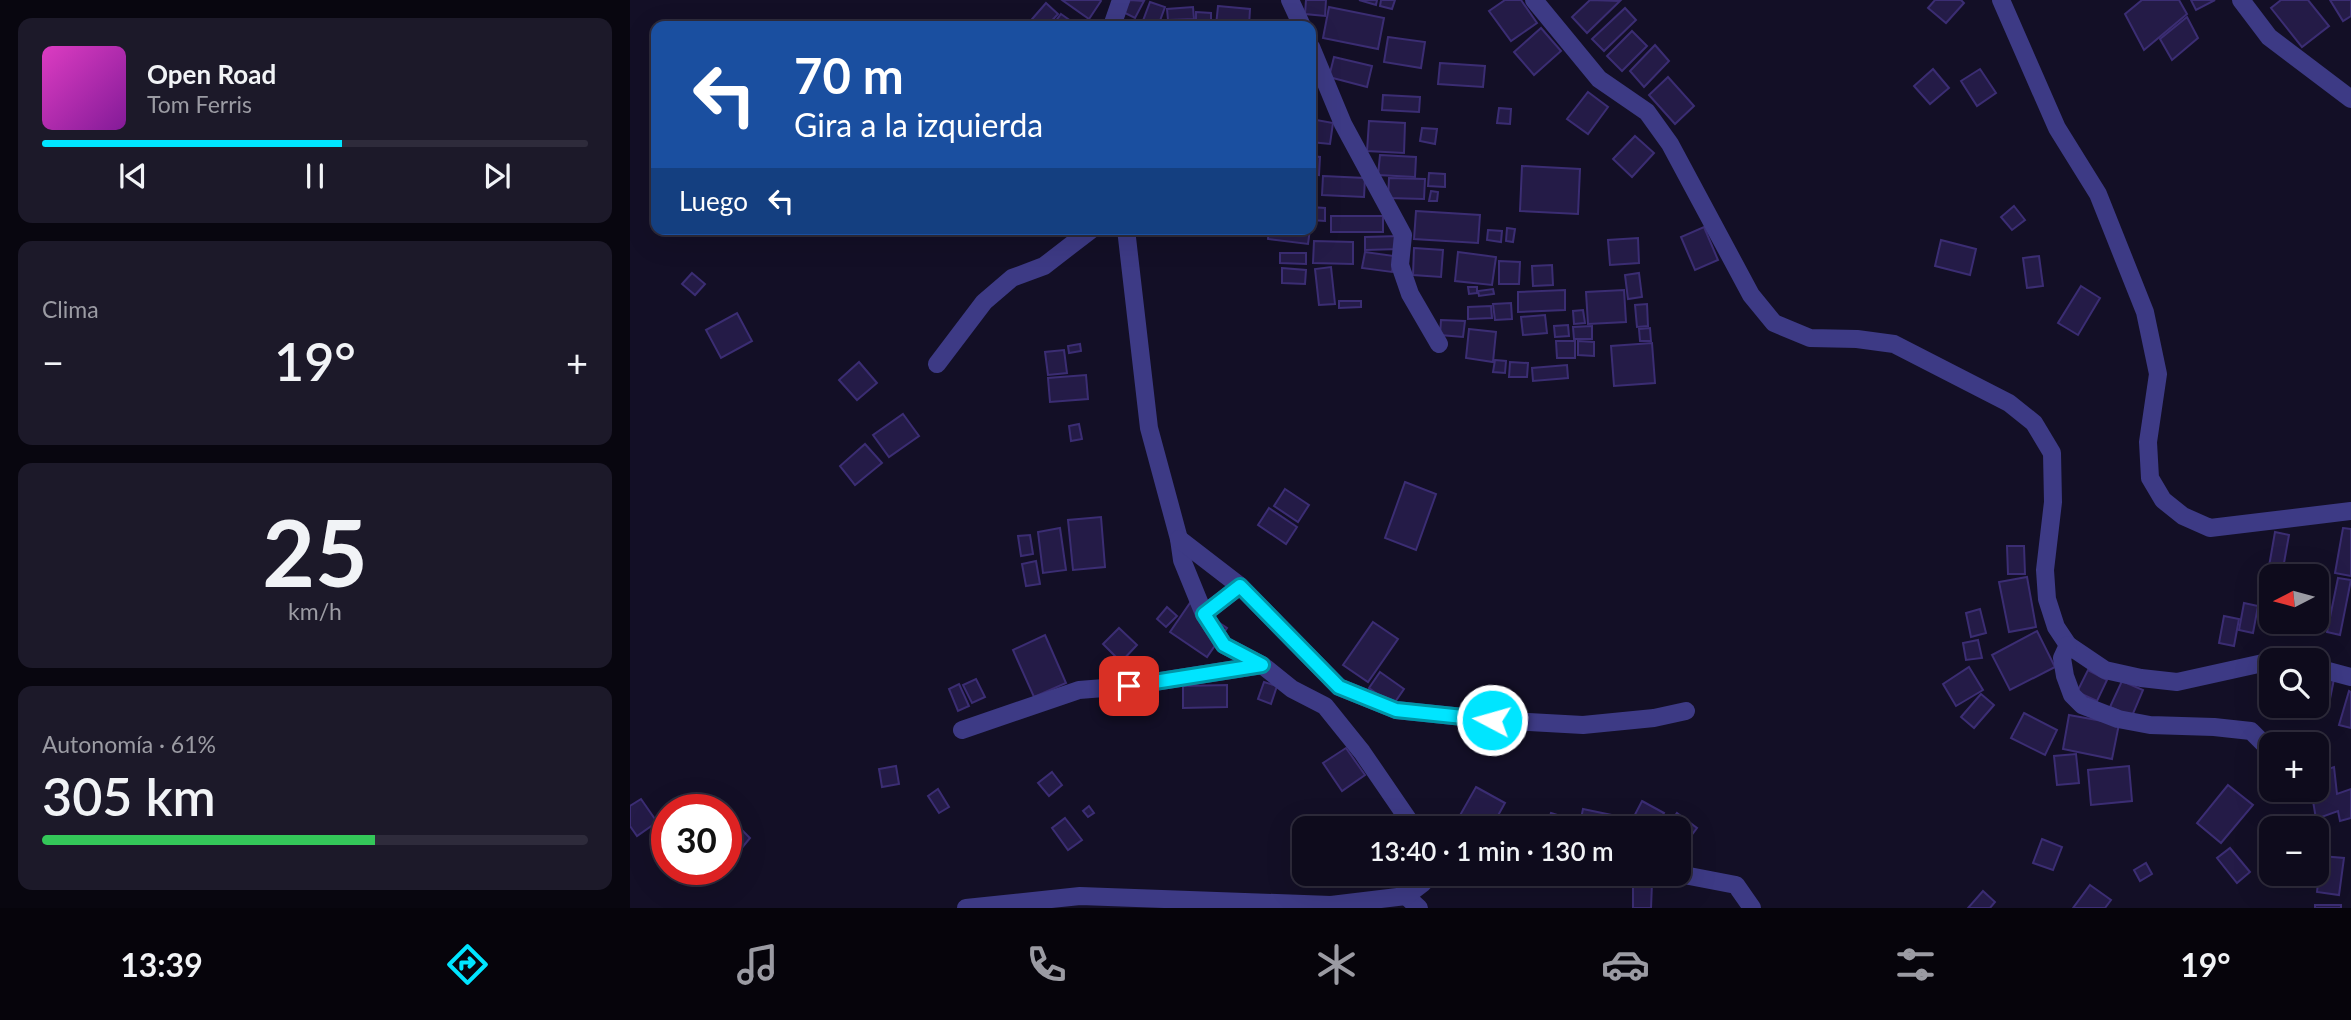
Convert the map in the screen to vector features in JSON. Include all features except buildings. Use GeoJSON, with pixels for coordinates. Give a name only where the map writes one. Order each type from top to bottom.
{"type":"FeatureCollection","features":[{"type":"Feature","properties":{"kind":"street"},"geometry":{"type":"LineString","coordinates":[[1114,21],[1121,0]]}},
{"type":"Feature","properties":{"kind":"street"},"geometry":{"type":"LineString","coordinates":[[1290,0],[1300,21]]}},
{"type":"Feature","properties":{"kind":"street"},"geometry":{"type":"LineString","coordinates":[[1534,0],[1598,79],[1647,112],[1670,144],[1751,295],[1774,323],[1810,338],[1857,339],[1894,344],[2009,404],[2034,423],[2052,453],[2053,502],[2045,570],[2047,599],[2056,627],[2068,645],[2105,670],[2177,682],[2259,664]]}},
{"type":"Feature","properties":{"kind":"street"},"geometry":{"type":"LineString","coordinates":[[2001,0],[2057,128],[2098,194],[2145,313],[2158,374],[2148,442],[2150,478],[2163,500],[2183,516],[2210,528],[2351,511]]}},
{"type":"Feature","properties":{"kind":"street"},"geometry":{"type":"LineString","coordinates":[[2241,0],[2269,37],[2351,99]]}},
{"type":"Feature","properties":{"kind":"street"},"geometry":{"type":"LineString","coordinates":[[1316,59],[1343,124],[1404,235],[1400,265],[1410,293],[1439,344]]}},
{"type":"Feature","properties":{"kind":"street"},"geometry":{"type":"LineString","coordinates":[[937,364],[984,302],[1012,278],[1044,265],[1084,235]]}},
{"type":"Feature","properties":{"kind":"street"},"geometry":{"type":"LineString","coordinates":[[1127,235],[1149,428],[1179,539],[1182,560],[1204,614],[1224,645],[1262,665],[1292,689],[1325,706],[1363,752],[1406,816]]}},
{"type":"Feature","properties":{"kind":"street"},"geometry":{"type":"LineString","coordinates":[[1179,539],[1240,586],[1339,687],[1396,710],[1492,720],[1583,724],[1654,718],[1686,711]]}},
{"type":"Feature","properties":{"kind":"street"},"geometry":{"type":"LineString","coordinates":[[1204,614],[1240,586]]}},
{"type":"Feature","properties":{"kind":"street"},"geometry":{"type":"LineString","coordinates":[[2068,645],[2062,658],[2065,676],[2072,695],[2082,705],[2118,719],[2150,725],[2214,727],[2251,732],[2259,740]]}},
{"type":"Feature","properties":{"kind":"street"},"geometry":{"type":"LineString","coordinates":[[962,730],[1079,690],[1129,686],[1262,665]]}},
{"type":"Feature","properties":{"kind":"street"},"geometry":{"type":"LineString","coordinates":[[2329,671],[2351,677]]}},
{"type":"Feature","properties":{"kind":"street"},"geometry":{"type":"LineString","coordinates":[[1691,876],[1736,885],[1752,908]]}},
{"type":"Feature","properties":{"kind":"street"},"geometry":{"type":"LineString","coordinates":[[966,908],[1080,896],[1169,903],[1331,905],[1412,902],[1421,886]]}},
{"type":"Feature","properties":{"kind":"route"},"geometry":{"type":"LineString","coordinates":[[1129,686],[1262,665],[1224,645],[1204,614],[1240,586],[1339,687],[1396,710],[1492,720]]}}]}
